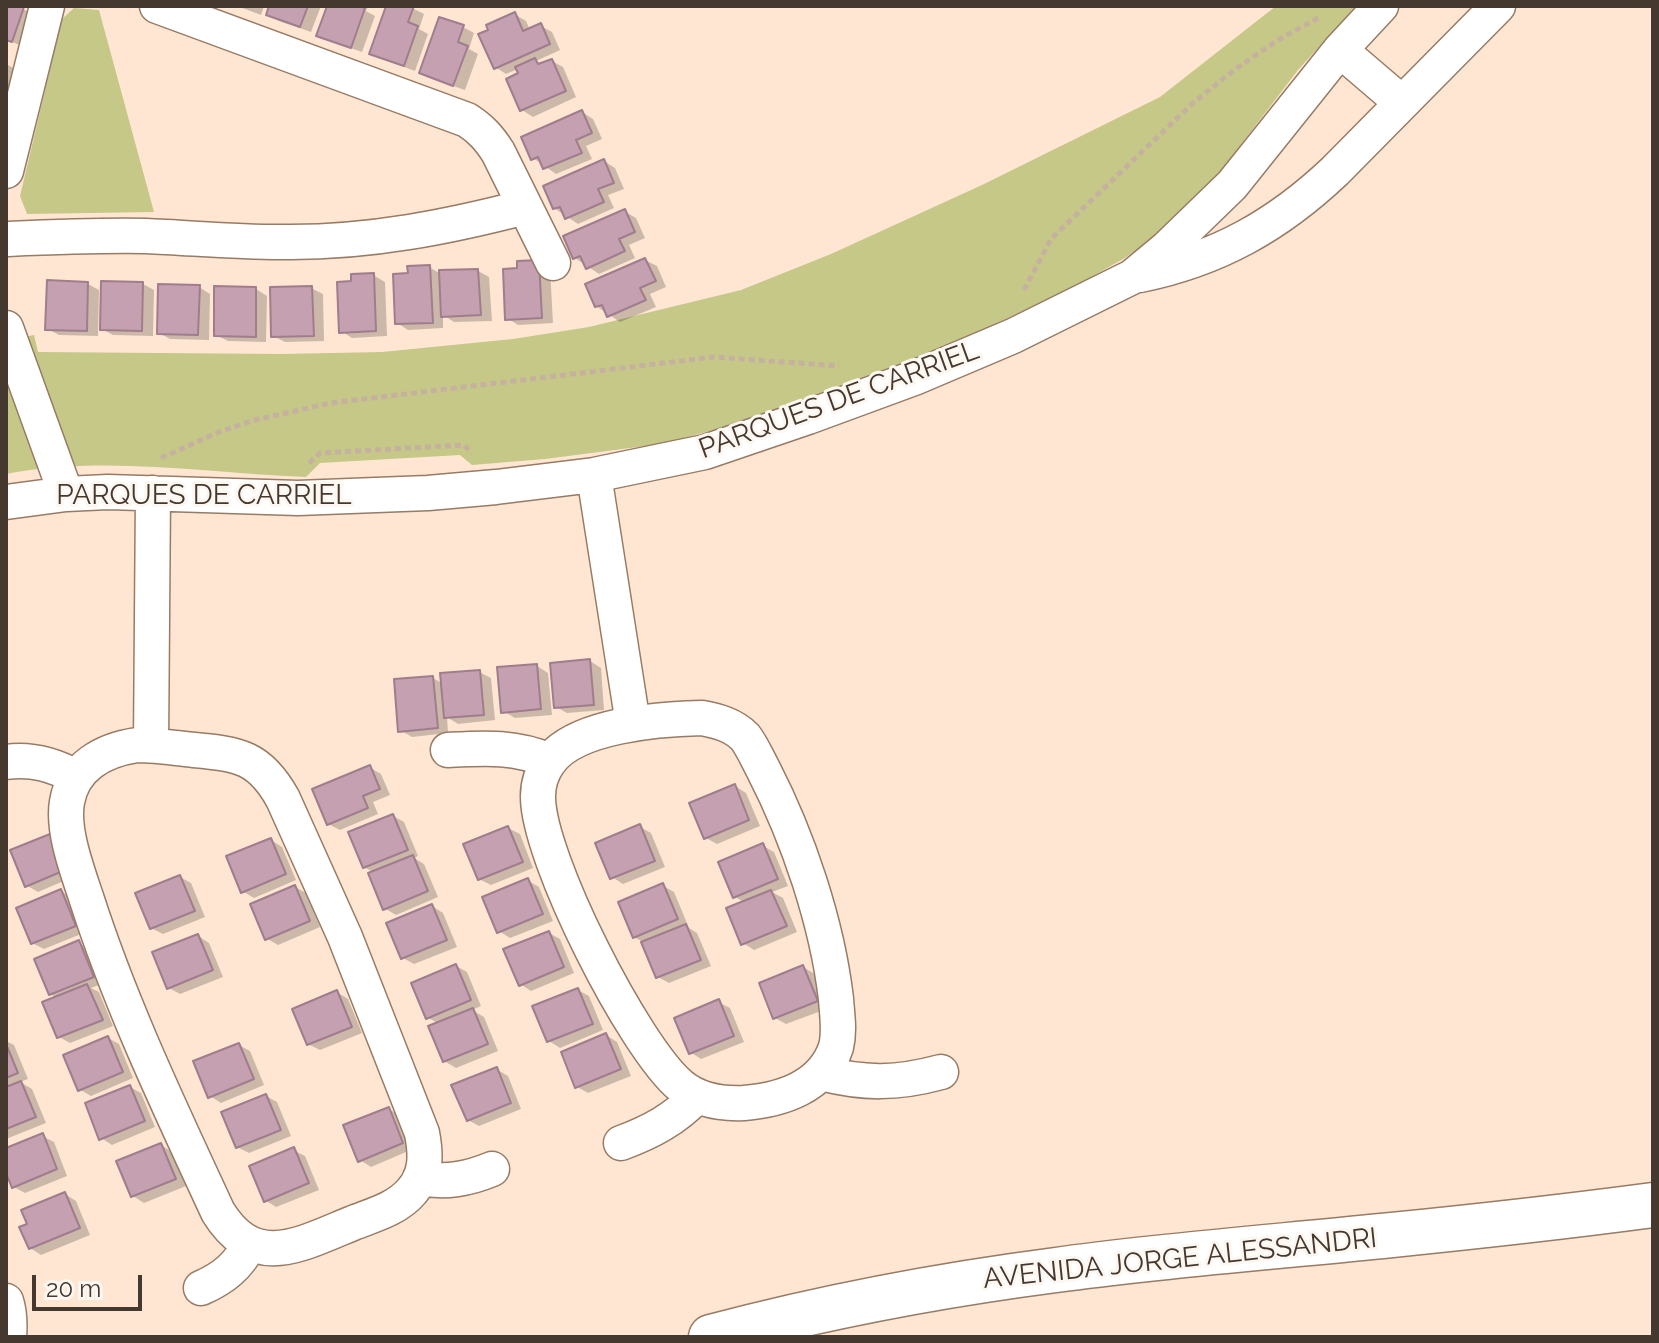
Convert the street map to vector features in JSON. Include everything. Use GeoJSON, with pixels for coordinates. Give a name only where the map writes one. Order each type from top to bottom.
{"type":"FeatureCollection","features":[{"type":"Feature","properties":{"kind":"highway","name":"AVENIDA JORGE ALESSANDRI"},"geometry":{"type":"LineString","coordinates":[[711,1337],[863,1301],[1055,1270],[1653,1205]]}},
{"type":"Feature","properties":{"kind":"street"},"geometry":{"type":"LineString","coordinates":[[6,171],[47,6]]}},
{"type":"Feature","properties":{"kind":"street"},"geometry":{"type":"LineString","coordinates":[[157,6],[467,120],[478,127],[490,139],[553,263]]}},
{"type":"Feature","properties":{"kind":"street","name":"PARQUES DE CARRIEL"},"geometry":{"type":"LineString","coordinates":[[1132,277],[1178,238],[1232,185],[1340,50],[1381,6]]}},
{"type":"Feature","properties":{"kind":"street","name":"PARQUES DE CARRIEL"},"geometry":{"type":"LineString","coordinates":[[6,502],[159,479],[236,497],[360,496],[496,487],[594,475],[705,452],[914,378],[998,342],[1132,277],[1195,261],[1258,231],[1311,193],[1498,6]]}},
{"type":"Feature","properties":{"kind":"street"},"geometry":{"type":"LineString","coordinates":[[1340,50],[1402,103]]}},
{"type":"Feature","properties":{"kind":"street"},"geometry":{"type":"LineString","coordinates":[[6,239],[145,236],[249,242],[350,240],[466,222],[525,207]]}},
{"type":"Feature","properties":{"kind":"street"},"geometry":{"type":"LineString","coordinates":[[6,328],[66,494]]}},
{"type":"Feature","properties":{"kind":"street"},"geometry":{"type":"LineString","coordinates":[[594,475],[633,724]]}},
{"type":"Feature","properties":{"kind":"street"},"geometry":{"type":"LineString","coordinates":[[151,745],[159,479]]}},
{"type":"Feature","properties":{"kind":"street"},"geometry":{"type":"LineString","coordinates":[[702,718],[733,727],[746,739],[777,797],[827,944],[838,1033],[836,1046],[821,1073],[808,1085],[793,1092],[763,1101],[726,1103],[697,1096],[682,1087],[644,1041],[607,979],[572,905],[542,827],[538,794],[542,775],[558,751],[569,744],[633,724],[702,718]]}},
{"type":"Feature","properties":{"kind":"street"},"geometry":{"type":"LineString","coordinates":[[151,745],[230,753],[247,759],[275,783],[345,937],[422,1133],[425,1164],[420,1178],[401,1202],[386,1210],[302,1243],[275,1249],[250,1244],[237,1236],[218,1212],[142,1047],[79,876],[66,816],[70,789],[76,777],[95,758],[109,751],[151,745]]}},
{"type":"Feature","properties":{"kind":"street"},"geometry":{"type":"LineString","coordinates":[[448,750],[504,748],[550,761]]}},
{"type":"Feature","properties":{"kind":"street"},"geometry":{"type":"LineString","coordinates":[[6,762],[33,761],[51,765],[76,777]]}},
{"type":"Feature","properties":{"kind":"street"},"geometry":{"type":"LineString","coordinates":[[821,1073],[862,1082],[889,1082],[941,1072]]}},
{"type":"Feature","properties":{"kind":"street"},"geometry":{"type":"LineString","coordinates":[[621,1143],[646,1134],[668,1121],[697,1096]]}},
{"type":"Feature","properties":{"kind":"street"},"geometry":{"type":"LineString","coordinates":[[420,1178],[450,1181],[492,1169]]}},
{"type":"Feature","properties":{"kind":"street"},"geometry":{"type":"LineString","coordinates":[[201,1288],[219,1281],[234,1268],[250,1244]]}},
{"type":"Feature","properties":{"kind":"street"},"geometry":{"type":"LineString","coordinates":[[6,1301],[10,1317],[9,1337]]}},
{"type":"Feature","properties":{"kind":"path"},"geometry":{"type":"LineString","coordinates":[[1023,292],[1051,239],[1193,103],[1278,40],[1323,16]]}},
{"type":"Feature","properties":{"kind":"path"},"geometry":{"type":"LineString","coordinates":[[159,479],[149,463],[183,447],[255,420],[331,403],[714,357],[852,367]]}},
{"type":"Feature","properties":{"kind":"path"},"geometry":{"type":"LineString","coordinates":[[302,470],[320,453],[464,445],[479,459]]}},
{"type":"Feature","properties":{"kind":"green space"},"geometry":{"type":"Polygon","coordinates":[[[1276,6],[1356,6],[1298,70],[1216,177],[1159,235],[1077,285],[968,337],[780,412],[661,444],[472,465],[460,455],[320,463],[306,477],[117,466],[80,466],[6,474],[6,341],[34,335],[38,352],[382,352],[513,339],[589,327],[741,290],[831,254],[982,185],[1160,97],[1276,6]]]}},
{"type":"Feature","properties":{"kind":"green space"},"geometry":{"type":"Polygon","coordinates":[[[74,8],[99,10],[154,212],[27,214],[20,196],[62,19],[74,8]]]}},
{"type":"Feature","properties":{"kind":"building"},"geometry":{"type":"Polygon","coordinates":[[[6,6],[24,7],[12,42],[6,40],[6,6]]]}},
{"type":"Feature","properties":{"kind":"building"},"geometry":{"type":"Polygon","coordinates":[[[269,6],[308,6],[300,27],[266,15],[269,6]]]}},
{"type":"Feature","properties":{"kind":"building"},"geometry":{"type":"Polygon","coordinates":[[[327,6],[365,8],[351,48],[316,36],[327,6]]]}},
{"type":"Feature","properties":{"kind":"building"},"geometry":{"type":"Polygon","coordinates":[[[386,6],[414,6],[408,22],[418,26],[404,66],[369,54],[386,6]]]}},
{"type":"Feature","properties":{"kind":"building"},"geometry":{"type":"Polygon","coordinates":[[[515,12],[523,31],[541,23],[550,44],[494,69],[478,34],[488,30],[486,25],[515,12]]]}},
{"type":"Feature","properties":{"kind":"building"},"geometry":{"type":"Polygon","coordinates":[[[439,17],[464,25],[458,42],[468,46],[453,86],[419,73],[439,17]]]}},
{"type":"Feature","properties":{"kind":"building"},"geometry":{"type":"Polygon","coordinates":[[[535,58],[538,64],[552,59],[566,91],[520,111],[506,79],[518,73],[515,67],[535,58]]]}},
{"type":"Feature","properties":{"kind":"building"},"geometry":{"type":"Polygon","coordinates":[[[582,110],[592,133],[576,140],[582,153],[543,169],[538,157],[531,160],[521,137],[582,110]]]}},
{"type":"Feature","properties":{"kind":"building"},"geometry":{"type":"Polygon","coordinates":[[[604,159],[614,183],[598,189],[604,202],[565,219],[560,207],[553,209],[543,186],[604,159]]]}},
{"type":"Feature","properties":{"kind":"building"},"geometry":{"type":"Polygon","coordinates":[[[625,209],[635,232],[619,239],[625,251],[586,269],[580,256],[573,259],[563,236],[625,209]]]}},
{"type":"Feature","properties":{"kind":"building"},"geometry":{"type":"Polygon","coordinates":[[[645,258],[656,281],[640,288],[646,300],[607,317],[602,305],[595,307],[585,284],[645,258]]]}},
{"type":"Feature","properties":{"kind":"building"},"geometry":{"type":"Polygon","coordinates":[[[539,260],[542,318],[505,320],[503,269],[517,268],[517,261],[539,260]]]}},
{"type":"Feature","properties":{"kind":"building"},"geometry":{"type":"Polygon","coordinates":[[[430,265],[433,323],[395,324],[393,274],[408,273],[407,266],[430,265]]]}},
{"type":"Feature","properties":{"kind":"building"},"geometry":{"type":"Polygon","coordinates":[[[478,269],[481,315],[441,317],[439,270],[478,269]]]}},
{"type":"Feature","properties":{"kind":"building"},"geometry":{"type":"Polygon","coordinates":[[[374,273],[376,331],[339,333],[337,282],[351,281],[351,274],[374,273]]]}},
{"type":"Feature","properties":{"kind":"building"},"geometry":{"type":"Polygon","coordinates":[[[47,280],[88,282],[87,331],[45,330],[47,280]]]}},
{"type":"Feature","properties":{"kind":"building"},"geometry":{"type":"Polygon","coordinates":[[[101,281],[143,282],[142,331],[100,330],[101,281]]]}},
{"type":"Feature","properties":{"kind":"building"},"geometry":{"type":"Polygon","coordinates":[[[158,284],[200,285],[198,335],[157,334],[158,284]]]}},
{"type":"Feature","properties":{"kind":"building"},"geometry":{"type":"Polygon","coordinates":[[[214,286],[256,287],[256,337],[214,336],[214,286]]]}},
{"type":"Feature","properties":{"kind":"building"},"geometry":{"type":"Polygon","coordinates":[[[312,286],[314,336],[271,337],[270,287],[312,286]]]}},
{"type":"Feature","properties":{"kind":"building"},"geometry":{"type":"Polygon","coordinates":[[[590,659],[594,705],[554,708],[550,663],[590,659]]]}},
{"type":"Feature","properties":{"kind":"building"},"geometry":{"type":"Polygon","coordinates":[[[537,664],[541,709],[501,713],[497,667],[537,664]]]}},
{"type":"Feature","properties":{"kind":"building"},"geometry":{"type":"Polygon","coordinates":[[[480,670],[484,715],[444,718],[440,673],[480,670]]]}},
{"type":"Feature","properties":{"kind":"building"},"geometry":{"type":"Polygon","coordinates":[[[433,676],[438,728],[398,732],[394,679],[433,676]]]}},
{"type":"Feature","properties":{"kind":"building"},"geometry":{"type":"Polygon","coordinates":[[[370,765],[380,789],[363,796],[368,808],[327,825],[312,789],[370,765]]]}},
{"type":"Feature","properties":{"kind":"building"},"geometry":{"type":"Polygon","coordinates":[[[735,784],[749,820],[704,839],[689,803],[735,784]]]}},
{"type":"Feature","properties":{"kind":"building"},"geometry":{"type":"Polygon","coordinates":[[[393,814],[408,850],[363,868],[348,832],[393,814]]]}},
{"type":"Feature","properties":{"kind":"building"},"geometry":{"type":"Polygon","coordinates":[[[640,824],[655,861],[610,879],[595,843],[640,824]]]}},
{"type":"Feature","properties":{"kind":"building"},"geometry":{"type":"Polygon","coordinates":[[[508,826],[523,862],[478,880],[463,844],[508,826]]]}},
{"type":"Feature","properties":{"kind":"building"},"geometry":{"type":"Polygon","coordinates":[[[55,832],[70,868],[25,887],[10,850],[55,832]]]}},
{"type":"Feature","properties":{"kind":"building"},"geometry":{"type":"Polygon","coordinates":[[[271,838],[286,874],[241,893],[226,856],[271,838]]]}},
{"type":"Feature","properties":{"kind":"building"},"geometry":{"type":"Polygon","coordinates":[[[763,843],[778,879],[733,898],[718,862],[763,843]]]}},
{"type":"Feature","properties":{"kind":"building"},"geometry":{"type":"Polygon","coordinates":[[[413,855],[428,891],[383,910],[368,873],[413,855]]]}},
{"type":"Feature","properties":{"kind":"building"},"geometry":{"type":"Polygon","coordinates":[[[180,875],[195,911],[150,929],[135,893],[180,875]]]}},
{"type":"Feature","properties":{"kind":"building"},"geometry":{"type":"Polygon","coordinates":[[[528,878],[543,914],[497,933],[482,897],[528,878]]]}},
{"type":"Feature","properties":{"kind":"building"},"geometry":{"type":"Polygon","coordinates":[[[663,883],[678,919],[633,938],[618,902],[663,883]]]}},
{"type":"Feature","properties":{"kind":"building"},"geometry":{"type":"Polygon","coordinates":[[[295,885],[310,921],[265,940],[250,904],[295,885]]]}},
{"type":"Feature","properties":{"kind":"building"},"geometry":{"type":"Polygon","coordinates":[[[61,889],[76,926],[31,944],[16,908],[61,889]]]}},
{"type":"Feature","properties":{"kind":"building"},"geometry":{"type":"Polygon","coordinates":[[[771,890],[787,926],[741,945],[726,908],[771,890]]]}},
{"type":"Feature","properties":{"kind":"building"},"geometry":{"type":"Polygon","coordinates":[[[432,904],[447,940],[401,959],[386,923],[432,904]]]}},
{"type":"Feature","properties":{"kind":"building"},"geometry":{"type":"Polygon","coordinates":[[[686,924],[701,960],[656,978],[641,942],[686,924]]]}},
{"type":"Feature","properties":{"kind":"building"},"geometry":{"type":"Polygon","coordinates":[[[549,931],[564,967],[519,986],[503,949],[549,931]]]}},
{"type":"Feature","properties":{"kind":"building"},"geometry":{"type":"Polygon","coordinates":[[[198,934],[213,970],[167,989],[152,952],[198,934]]]}},
{"type":"Feature","properties":{"kind":"building"},"geometry":{"type":"Polygon","coordinates":[[[79,940],[94,977],[49,995],[34,959],[79,940]]]}},
{"type":"Feature","properties":{"kind":"building"},"geometry":{"type":"Polygon","coordinates":[[[456,964],[471,1000],[426,1019],[411,983],[456,964]]]}},
{"type":"Feature","properties":{"kind":"building"},"geometry":{"type":"Polygon","coordinates":[[[803,965],[818,1001],[773,1019],[759,983],[803,965]]]}},
{"type":"Feature","properties":{"kind":"building"},"geometry":{"type":"Polygon","coordinates":[[[87,984],[103,1020],[57,1038],[42,1002],[87,984]]]}},
{"type":"Feature","properties":{"kind":"building"},"geometry":{"type":"Polygon","coordinates":[[[578,988],[593,1024],[547,1042],[532,1006],[578,988]]]}},
{"type":"Feature","properties":{"kind":"building"},"geometry":{"type":"Polygon","coordinates":[[[337,990],[352,1027],[307,1045],[292,1009],[337,990]]]}},
{"type":"Feature","properties":{"kind":"building"},"geometry":{"type":"Polygon","coordinates":[[[719,999],[734,1036],[689,1054],[674,1018],[719,999]]]}},
{"type":"Feature","properties":{"kind":"building"},"geometry":{"type":"Polygon","coordinates":[[[473,1008],[488,1044],[443,1062],[428,1026],[473,1008]]]}},
{"type":"Feature","properties":{"kind":"building"},"geometry":{"type":"Polygon","coordinates":[[[606,1033],[621,1069],[575,1088],[561,1052],[606,1033]]]}},
{"type":"Feature","properties":{"kind":"building"},"geometry":{"type":"Polygon","coordinates":[[[108,1036],[123,1072],[78,1091],[63,1055],[108,1036]]]}},
{"type":"Feature","properties":{"kind":"building"},"geometry":{"type":"Polygon","coordinates":[[[239,1043],[254,1079],[208,1098],[193,1061],[239,1043]]]}},
{"type":"Feature","properties":{"kind":"building"},"geometry":{"type":"Polygon","coordinates":[[[6,1044],[18,1073],[6,1078],[6,1044]]]}},
{"type":"Feature","properties":{"kind":"building"},"geometry":{"type":"Polygon","coordinates":[[[497,1067],[511,1103],[467,1121],[451,1085],[497,1067]]]}},
{"type":"Feature","properties":{"kind":"building"},"geometry":{"type":"Polygon","coordinates":[[[21,1081],[36,1117],[6,1129],[6,1087],[21,1081]]]}},
{"type":"Feature","properties":{"kind":"building"},"geometry":{"type":"Polygon","coordinates":[[[130,1085],[145,1121],[99,1140],[85,1103],[130,1085]]]}},
{"type":"Feature","properties":{"kind":"building"},"geometry":{"type":"Polygon","coordinates":[[[266,1094],[281,1130],[236,1148],[221,1112],[266,1094]]]}},
{"type":"Feature","properties":{"kind":"building"},"geometry":{"type":"Polygon","coordinates":[[[389,1107],[403,1143],[358,1162],[343,1125],[389,1107]]]}},
{"type":"Feature","properties":{"kind":"building"},"geometry":{"type":"Polygon","coordinates":[[[43,1133],[57,1169],[12,1188],[6,1173],[6,1148],[43,1133]]]}},
{"type":"Feature","properties":{"kind":"building"},"geometry":{"type":"Polygon","coordinates":[[[161,1143],[176,1179],[131,1197],[116,1161],[161,1143]]]}},
{"type":"Feature","properties":{"kind":"building"},"geometry":{"type":"Polygon","coordinates":[[[294,1147],[309,1183],[264,1202],[249,1166],[294,1147]]]}},
{"type":"Feature","properties":{"kind":"building"},"geometry":{"type":"Polygon","coordinates":[[[65,1192],[80,1228],[29,1249],[19,1227],[27,1224],[21,1210],[65,1192]]]}}]}
